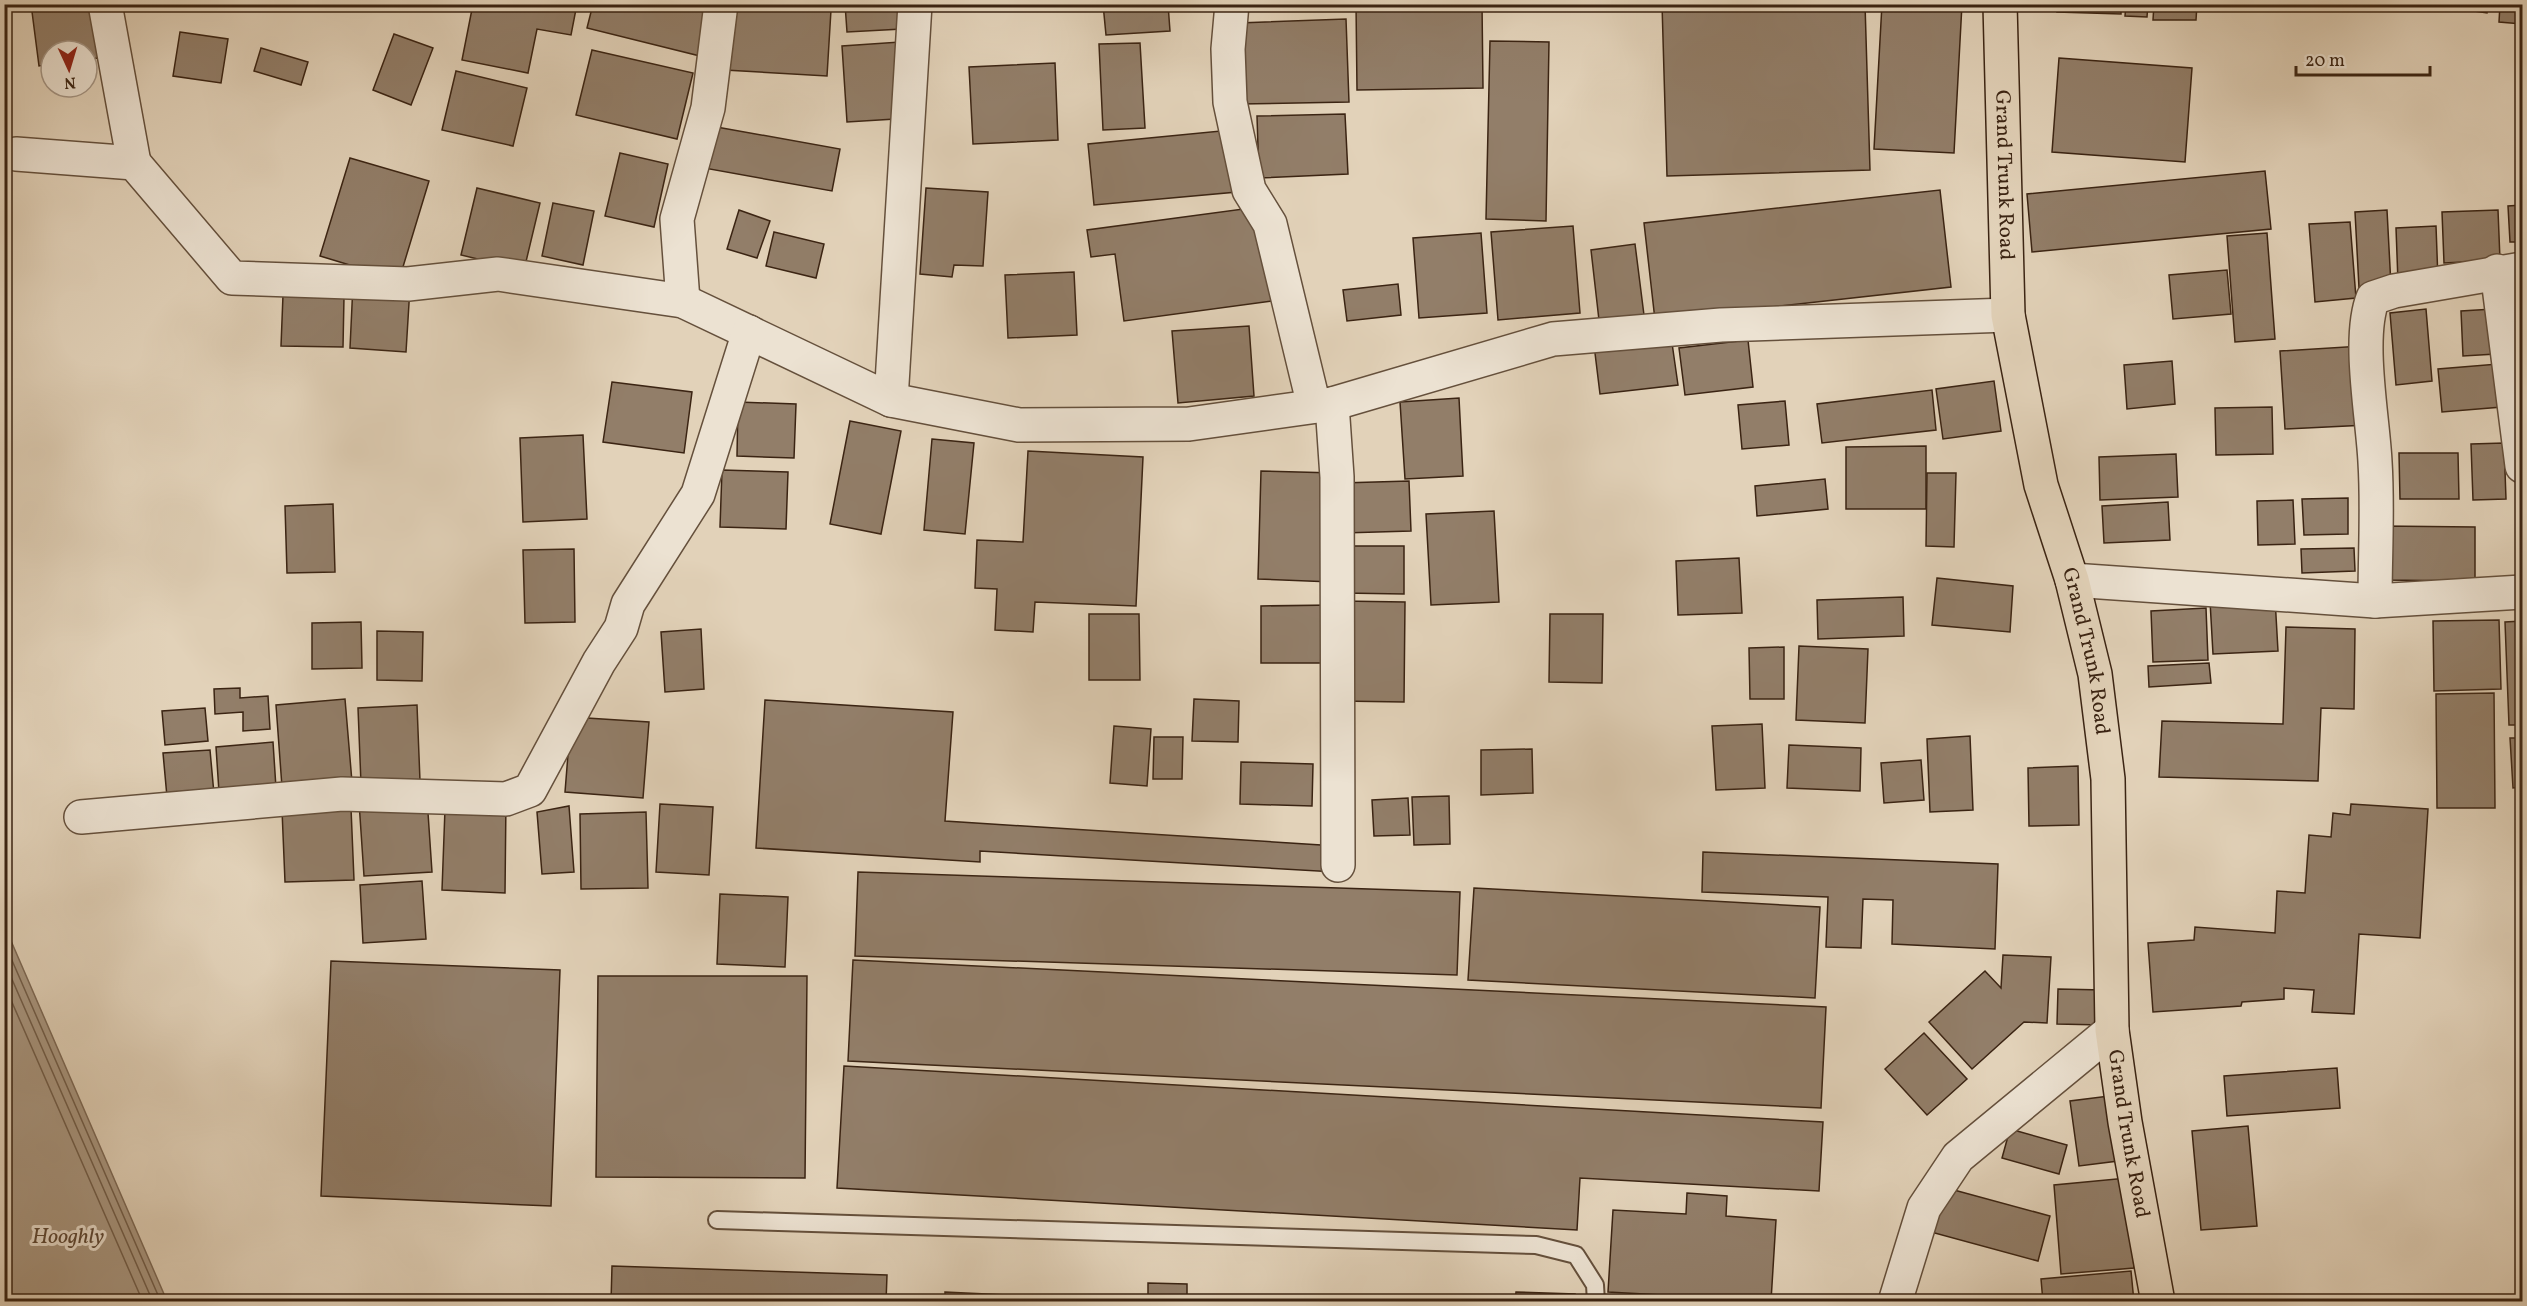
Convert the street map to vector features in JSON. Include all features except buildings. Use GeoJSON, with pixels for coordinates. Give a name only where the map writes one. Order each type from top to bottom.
{"type":"FeatureCollection","features":[{"type":"Feature","properties":{"kind":"main road","name":"Grand Trunk Road"},"geometry":{"type":"LineString","coordinates":[[2000,4],[2008,315],[2041,485],[2072,580],[2095,674],[2108,779],[2112,1030],[2125,1122],[2158,1302]]}},
{"type":"Feature","properties":{"kind":"street"},"geometry":{"type":"LineString","coordinates":[[105,4],[134,163],[232,278],[408,284],[498,274],[683,301],[891,400],[1019,426],[1189,424],[1323,405],[1553,339],[1721,325],[2008,315]]}},
{"type":"Feature","properties":{"kind":"street"},"geometry":{"type":"LineString","coordinates":[[683,301],[677,219],[708,108],[721,4]]}},
{"type":"Feature","properties":{"kind":"street"},"geometry":{"type":"LineString","coordinates":[[891,400],[915,4]]}},
{"type":"Feature","properties":{"kind":"street"},"geometry":{"type":"LineString","coordinates":[[1232,4],[1228,49],[1230,102],[1249,190],[1270,224],[1323,405],[1337,477],[1338,865]]}},
{"type":"Feature","properties":{"kind":"street"},"geometry":{"type":"LineString","coordinates":[[16,154],[134,163]]}},
{"type":"Feature","properties":{"kind":"street"},"geometry":{"type":"LineString","coordinates":[[2375,601],[2376,465],[2367,313],[2373,298],[2394,291],[2510,270],[2523,466]]}},
{"type":"Feature","properties":{"kind":"street"},"geometry":{"type":"LineString","coordinates":[[81,818],[342,794],[506,799],[530,790],[599,662],[621,628],[628,604],[698,495],[749,332]]}},
{"type":"Feature","properties":{"kind":"street"},"geometry":{"type":"LineString","coordinates":[[2072,580],[2375,601],[2523,592]]}},
{"type":"Feature","properties":{"kind":"street"},"geometry":{"type":"LineString","coordinates":[[1895,1302],[1924,1208],[1958,1157],[2112,1030]]}},
{"type":"Feature","properties":{"kind":"lane"},"geometry":{"type":"LineString","coordinates":[[717,1220],[1536,1245],[1576,1255],[1594,1285],[1596,1302]]}},
{"type":"Feature","properties":{"kind":"water","name":"Hooghly"},"geometry":{"type":"Polygon","coordinates":[[[5,927],[167,1301],[5,1301],[5,927]]]}}]}
